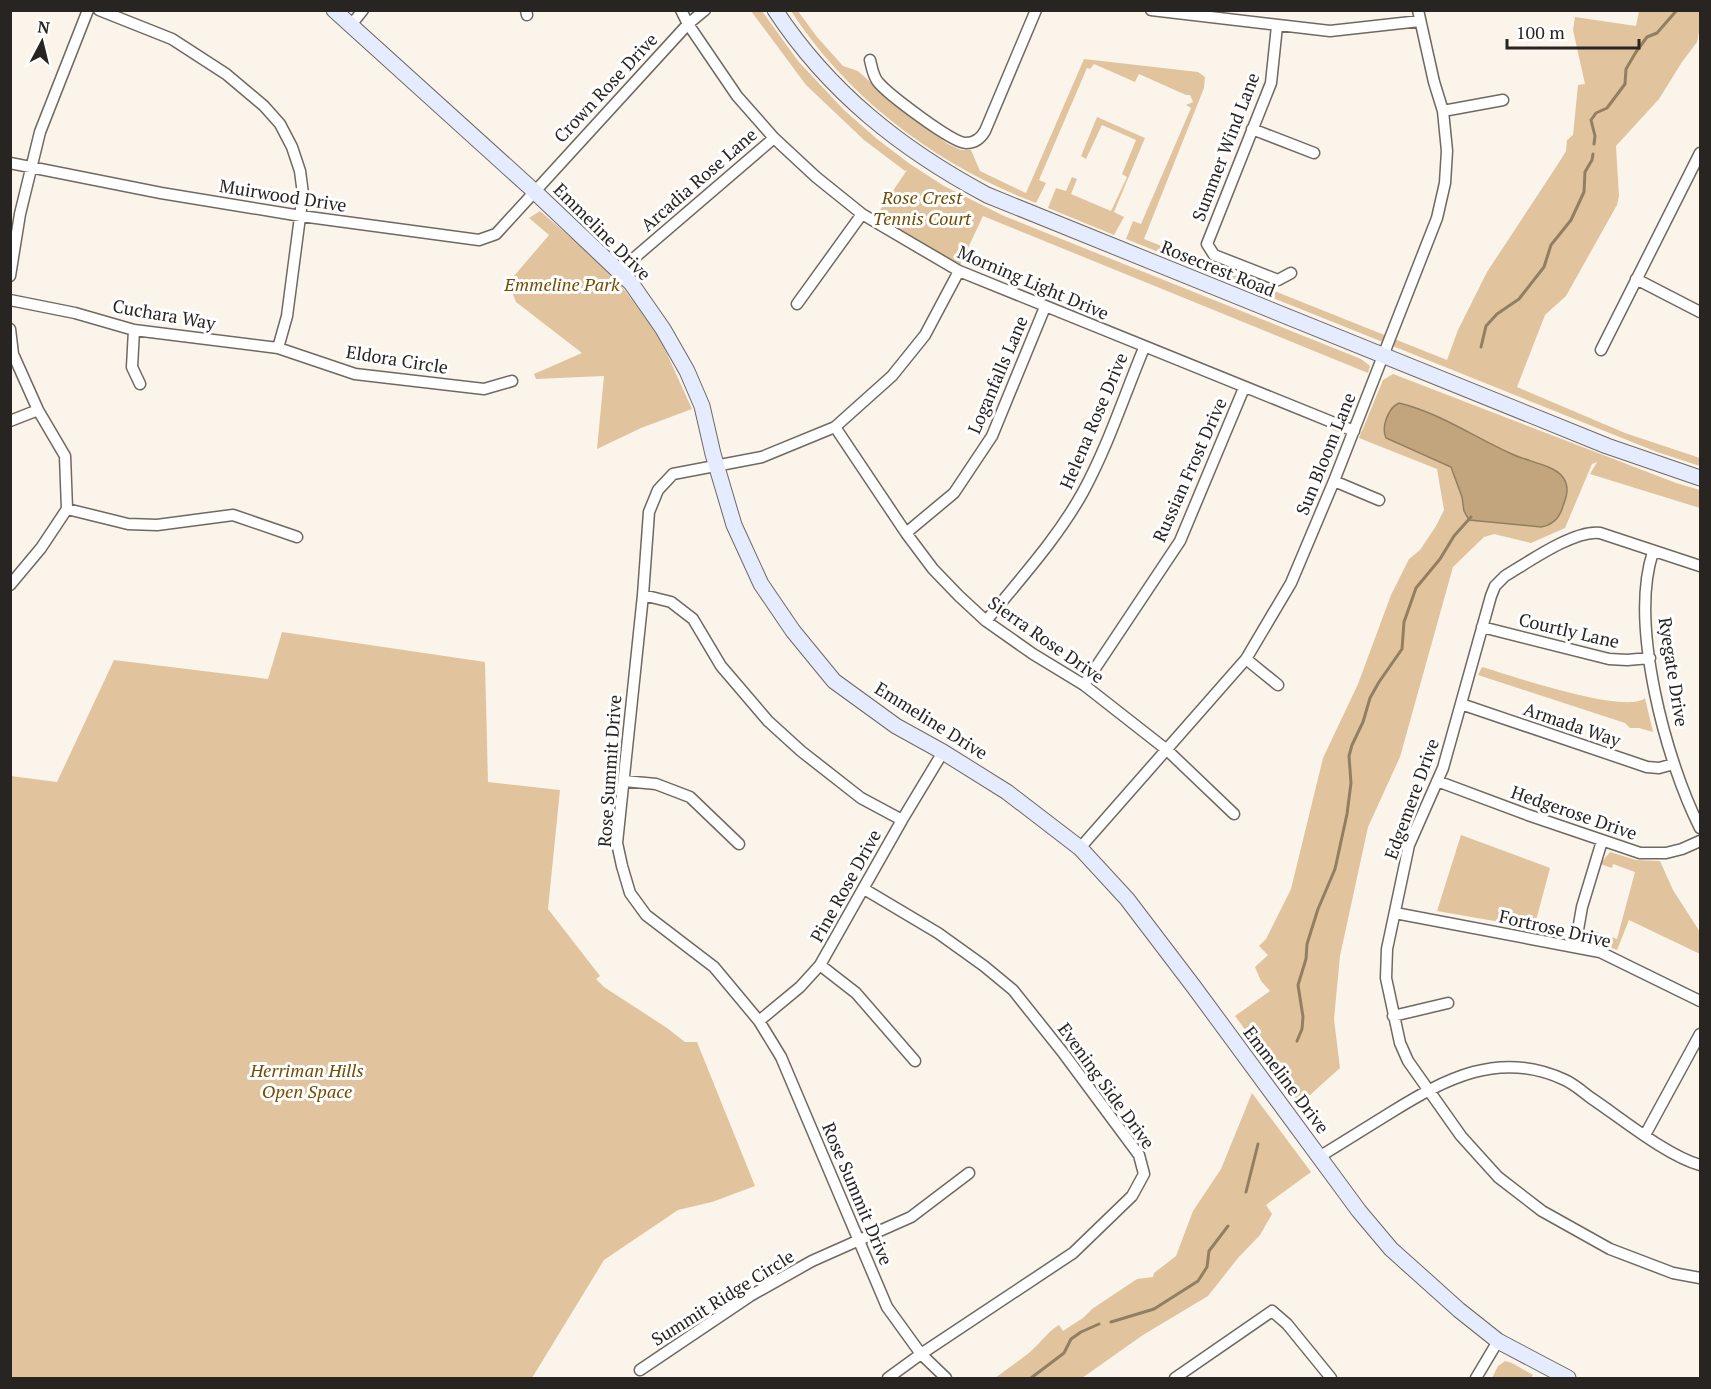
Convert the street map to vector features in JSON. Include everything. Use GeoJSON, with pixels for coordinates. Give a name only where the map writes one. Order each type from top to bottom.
{"type":"FeatureCollection","features":[{"type":"Feature","properties":{"kind":"street"},"geometry":{"type":"LineString","coordinates":[[10,276],[20,214],[40,132],[88,10]]}},
{"type":"Feature","properties":{"kind":"street"},"geometry":{"type":"LineString","coordinates":[[99,10],[172,39],[226,74],[264,106],[280,124],[292,147],[300,171],[303,194],[287,316],[278,348]]}},
{"type":"Feature","properties":{"kind":"street","name":"Emmeline Drive"},"geometry":{"type":"LineString","coordinates":[[334,10],[534,191],[631,283],[687,371],[702,406],[716,465],[734,525],[756,574],[793,631],[834,681],[896,726],[1007,792],[1080,848],[1127,899],[1359,1211],[1390,1249],[1498,1341],[1568,1378]]}},
{"type":"Feature","properties":{"kind":"street"},"geometry":{"type":"LineString","coordinates":[[351,25],[363,10]]}},
{"type":"Feature","properties":{"kind":"street","name":"Morning Light Drive"},"geometry":{"type":"LineString","coordinates":[[681,10],[737,96],[774,138],[816,177],[862,214],[958,271],[1354,431]]}},
{"type":"Feature","properties":{"kind":"street","name":"Crown Rose Drive"},"geometry":{"type":"LineString","coordinates":[[534,191],[688,24],[705,10]]}},
{"type":"Feature","properties":{"kind":"street","name":"Rosecrest Road"},"geometry":{"type":"LineString","coordinates":[[775,10],[790,34],[826,76],[865,114],[897,140],[944,172],[987,195],[1034,216],[1607,446],[1701,478]]}},
{"type":"Feature","properties":{"kind":"street"},"geometry":{"type":"LineString","coordinates":[[870,60],[879,84],[954,140],[969,143],[977,140],[985,131],[1036,10]]}},
{"type":"Feature","properties":{"kind":"street"},"geometry":{"type":"LineString","coordinates":[[1151,10],[1277,26],[1339,31],[1419,16]]}},
{"type":"Feature","properties":{"kind":"street","name":"Sun Bloom Lane"},"geometry":{"type":"LineString","coordinates":[[1080,848],[1246,660],[1291,583],[1334,481],[1437,219],[1445,183],[1447,151],[1443,111],[1419,16]]}},
{"type":"Feature","properties":{"kind":"street","name":"Summer Wind Lane"},"geometry":{"type":"LineString","coordinates":[[1277,26],[1271,83],[1207,244],[1214,255],[1278,280],[1291,273]]}},
{"type":"Feature","properties":{"kind":"street"},"geometry":{"type":"LineString","coordinates":[[1443,111],[1503,100]]}},
{"type":"Feature","properties":{"kind":"street"},"geometry":{"type":"LineString","coordinates":[[1252,129],[1314,153]]}},
{"type":"Feature","properties":{"kind":"street","name":"Arcadia Rose Lane"},"geometry":{"type":"LineString","coordinates":[[619,271],[774,138]]}},
{"type":"Feature","properties":{"kind":"street"},"geometry":{"type":"LineString","coordinates":[[1601,350],[1636,279],[1696,175],[1701,153]]}},
{"type":"Feature","properties":{"kind":"street","name":"Muirwood Drive"},"geometry":{"type":"LineString","coordinates":[[10,163],[160,193],[300,216],[479,240],[496,234],[534,191]]}},
{"type":"Feature","properties":{"kind":"street"},"geometry":{"type":"LineString","coordinates":[[797,304],[862,214]]}},
{"type":"Feature","properties":{"kind":"street","name":"Rose Summit Drive"},"geometry":{"type":"LineString","coordinates":[[946,1378],[921,1354],[886,1307],[781,1057],[759,1021],[714,968],[646,915],[630,893],[617,843],[643,595],[649,512],[658,490],[673,474],[762,457],[835,427],[892,376],[925,335],[958,271]]}},
{"type":"Feature","properties":{"kind":"street"},"geometry":{"type":"LineString","coordinates":[[1636,279],[1701,312]]}},
{"type":"Feature","properties":{"kind":"street","name":"Cuchara Way"},"geometry":{"type":"LineString","coordinates":[[10,300],[134,330],[278,348]]}},
{"type":"Feature","properties":{"kind":"street","name":"Loganfalls Lane"},"geometry":{"type":"LineString","coordinates":[[906,534],[954,493],[992,436],[1045,307]]}},
{"type":"Feature","properties":{"kind":"street"},"geometry":{"type":"LineString","coordinates":[[10,329],[13,354],[38,410],[65,456],[67,509],[41,548],[10,585]]}},
{"type":"Feature","properties":{"kind":"street"},"geometry":{"type":"LineString","coordinates":[[134,330],[132,367],[140,384]]}},
{"type":"Feature","properties":{"kind":"street","name":"Eldora Circle"},"geometry":{"type":"LineString","coordinates":[[278,348],[354,374],[484,389],[512,381]]}},
{"type":"Feature","properties":{"kind":"street","name":"Helena Rose Drive"},"geometry":{"type":"LineString","coordinates":[[986,621],[1052,540],[1083,492],[1144,348]]}},
{"type":"Feature","properties":{"kind":"street","name":"Russian Frost Drive"},"geometry":{"type":"LineString","coordinates":[[1084,686],[1180,541],[1244,388]]}},
{"type":"Feature","properties":{"kind":"street"},"geometry":{"type":"LineString","coordinates":[[10,421],[38,410]]}},
{"type":"Feature","properties":{"kind":"street","name":"Sierra Rose Drive"},"geometry":{"type":"LineString","coordinates":[[835,427],[906,534],[933,569],[986,621],[1084,686],[1167,750],[1234,814]]}},
{"type":"Feature","properties":{"kind":"street"},"geometry":{"type":"LineString","coordinates":[[1334,481],[1379,500]]}},
{"type":"Feature","properties":{"kind":"street"},"geometry":{"type":"LineString","coordinates":[[67,509],[128,524],[157,525],[232,515],[297,537]]}},
{"type":"Feature","properties":{"kind":"street","name":"Edgemere Drive"},"geometry":{"type":"LineString","coordinates":[[1653,552],[1600,533],[1588,533],[1574,537],[1501,579],[1492,591],[1443,768],[1409,845],[1385,968],[1393,1016],[1402,1049],[1461,1136],[1498,1177],[1542,1211],[1610,1250],[1673,1273],[1701,1278]]}},
{"type":"Feature","properties":{"kind":"street"},"geometry":{"type":"LineString","coordinates":[[1653,552],[1701,566]]}},
{"type":"Feature","properties":{"kind":"street","name":"Ryegate Drive"},"geometry":{"type":"LineString","coordinates":[[1653,552],[1647,570],[1646,592],[1650,658],[1660,715],[1674,764],[1701,828]]}},
{"type":"Feature","properties":{"kind":"street"},"geometry":{"type":"LineString","coordinates":[[643,595],[671,602],[693,619],[722,666],[768,721],[801,751],[861,798],[902,820]]}},
{"type":"Feature","properties":{"kind":"street","name":"Courtly Lane"},"geometry":{"type":"LineString","coordinates":[[1482,627],[1609,659],[1650,658]]}},
{"type":"Feature","properties":{"kind":"street"},"geometry":{"type":"LineString","coordinates":[[1246,660],[1278,685]]}},
{"type":"Feature","properties":{"kind":"street","name":"Armada Way"},"geometry":{"type":"LineString","coordinates":[[1461,704],[1647,767],[1656,768],[1674,764]]}},
{"type":"Feature","properties":{"kind":"street","name":"Pine Rose Drive"},"geometry":{"type":"LineString","coordinates":[[759,1021],[800,987],[820,965],[943,752]]}},
{"type":"Feature","properties":{"kind":"street"},"geometry":{"type":"LineString","coordinates":[[624,781],[656,784],[690,797],[739,844]]}},
{"type":"Feature","properties":{"kind":"street","name":"Hedgerose Drive"},"geometry":{"type":"LineString","coordinates":[[1437,782],[1640,853],[1674,852],[1701,840]]}},
{"type":"Feature","properties":{"kind":"street"},"geometry":{"type":"LineString","coordinates":[[1575,947],[1582,907],[1602,841]]}},
{"type":"Feature","properties":{"kind":"street","name":"Evening Side Drive"},"geometry":{"type":"LineString","coordinates":[[864,889],[938,933],[1013,990],[1139,1155],[1144,1174],[1132,1196],[1073,1253],[888,1378]]}},
{"type":"Feature","properties":{"kind":"street","name":"Fortrose Drive"},"geometry":{"type":"LineString","coordinates":[[1395,913],[1605,954],[1701,1001]]}},
{"type":"Feature","properties":{"kind":"street"},"geometry":{"type":"LineString","coordinates":[[820,965],[856,993],[915,1061]]}},
{"type":"Feature","properties":{"kind":"street"},"geometry":{"type":"LineString","coordinates":[[1393,1016],[1448,1003]]}},
{"type":"Feature","properties":{"kind":"street"},"geometry":{"type":"LineString","coordinates":[[1645,1135],[1701,1034]]}},
{"type":"Feature","properties":{"kind":"street"},"geometry":{"type":"LineString","coordinates":[[1319,1157],[1428,1090],[1461,1075],[1492,1067],[1532,1069],[1566,1080],[1645,1135],[1690,1162],[1701,1165]]}},
{"type":"Feature","properties":{"kind":"street","name":"Summit Ridge Circle"},"geometry":{"type":"LineString","coordinates":[[640,1370],[750,1296],[812,1262],[910,1217],[969,1173]]}},
{"type":"Feature","properties":{"kind":"street"},"geometry":{"type":"LineString","coordinates":[[1175,1378],[1272,1311],[1287,1324],[1331,1378]]}},
{"type":"Feature","properties":{"kind":"street"},"geometry":{"type":"LineString","coordinates":[[1476,1378],[1498,1341]]}},
{"type":"Feature","properties":{"kind":"green space","name":"Rose Crest Tennis Court"},"geometry":{"type":"Polygon","coordinates":[[[751,11],[762,11],[798,61],[844,110],[877,139],[944,186],[1004,216],[1361,359],[1370,366],[1368,373],[983,216],[960,265],[876,216],[907,170],[905,171],[864,140],[806,85],[751,11]]]}},
{"type":"Feature","properties":{"kind":"green space"},"geometry":{"type":"Polygon","coordinates":[[[791,11],[798,11],[843,66],[858,71],[899,108],[948,144],[961,150],[971,150],[980,171],[1026,193],[1084,59],[1198,72],[1205,77],[1204,88],[1144,239],[1447,360],[1458,330],[1487,272],[1558,164],[1566,151],[1567,140],[1573,135],[1578,85],[1585,84],[1573,30],[1575,17],[1636,26],[1639,11],[1700,11],[1697,42],[1659,99],[1616,146],[1619,196],[1617,205],[1566,296],[1545,315],[1517,387],[1625,433],[1700,458],[1700,466],[1657,452],[1126,239],[1133,221],[1141,224],[1191,108],[1186,105],[1193,102],[1190,95],[1139,74],[1135,82],[1094,64],[1090,69],[1087,68],[1039,180],[1046,183],[1036,203],[964,170],[898,126],[840,73],[791,11]]]}},
{"type":"Feature","properties":{"kind":"green space"},"geometry":{"type":"Polygon","coordinates":[[[1097,117],[1145,138],[1114,212],[1124,217],[1114,235],[1048,208],[1056,188],[1066,191],[1072,177],[1077,179],[1071,194],[1111,211],[1127,177],[1122,174],[1136,140],[1102,125],[1086,159],[1081,156],[1097,117]]]}},
{"type":"Feature","properties":{"kind":"green space","name":"Emmeline Park"},"geometry":{"type":"Polygon","coordinates":[[[540,211],[598,261],[620,284],[657,332],[692,409],[641,428],[597,449],[604,376],[536,379],[534,374],[582,353],[516,302],[508,283],[549,235],[529,218],[540,211]]]}},
{"type":"Feature","properties":{"kind":"green space"},"geometry":{"type":"Polygon","coordinates":[[[1393,374],[1676,483],[1700,490],[1700,508],[1590,474],[1597,462],[1592,464],[1565,528],[1531,543],[1494,534],[1484,537],[1453,567],[1400,757],[1368,827],[1340,956],[1334,1019],[1340,1068],[1300,1104],[1235,1016],[1270,991],[1261,981],[1255,967],[1268,955],[1259,946],[1266,939],[1291,889],[1323,758],[1358,684],[1391,595],[1409,559],[1420,550],[1444,510],[1437,469],[1359,438],[1383,380],[1393,374]]]}},
{"type":"Feature","properties":{"kind":"green space","name":"Herriman Hills Open Space"},"geometry":{"type":"Polygon","coordinates":[[[282,632],[485,662],[488,782],[560,790],[548,909],[600,976],[596,979],[604,987],[685,1042],[697,1042],[755,1186],[712,1202],[678,1210],[604,1260],[532,1378],[11,1378],[11,776],[57,782],[114,660],[268,679],[282,632]]]}},
{"type":"Feature","properties":{"kind":"green space"},"geometry":{"type":"Polygon","coordinates":[[[1482,667],[1593,698],[1634,702],[1645,698],[1653,732],[1630,728],[1625,723],[1478,675],[1482,667]]]}},
{"type":"Feature","properties":{"kind":"green space"},"geometry":{"type":"Polygon","coordinates":[[[1461,835],[1550,868],[1534,928],[1437,911],[1461,835]]]}},
{"type":"Feature","properties":{"kind":"green space"},"geometry":{"type":"Polygon","coordinates":[[[1610,852],[1636,860],[1660,861],[1673,890],[1700,932],[1700,954],[1629,920],[1617,950],[1586,938],[1588,929],[1617,939],[1635,872],[1613,864],[1612,868],[1600,864],[1610,852]]]}},
{"type":"Feature","properties":{"kind":"green space"},"geometry":{"type":"Polygon","coordinates":[[[1252,1093],[1311,1172],[1266,1205],[1272,1214],[1260,1235],[1238,1258],[1208,1296],[1143,1335],[1082,1378],[995,1378],[1030,1352],[1059,1325],[1063,1331],[1137,1279],[1153,1277],[1154,1273],[1176,1256],[1193,1211],[1221,1169],[1252,1093]]]}},
{"type":"Feature","properties":{"kind":"green space"},"geometry":{"type":"Polygon","coordinates":[[[1505,1361],[1533,1375],[1531,1378],[1492,1378],[1498,1366],[1505,1361]]]}},
{"type":"Feature","properties":{"kind":"shaded area"},"geometry":{"type":"Polygon","coordinates":[[[1399,403],[1429,413],[1512,454],[1558,472],[1565,480],[1567,491],[1558,517],[1541,527],[1469,520],[1464,511],[1462,497],[1451,467],[1386,438],[1384,429],[1386,418],[1399,403]]]}},
{"type":"Feature","properties":{"kind":"waterway"},"geometry":{"type":"LineString","coordinates":[[1594,144],[1595,136],[1591,120],[1596,113],[1607,108],[1625,84],[1626,69],[1647,37],[1657,33],[1677,10]]}},
{"type":"Feature","properties":{"kind":"waterway"},"geometry":{"type":"LineString","coordinates":[[1481,347],[1486,326],[1497,314],[1519,299],[1544,267],[1551,245],[1571,220],[1584,192],[1585,172],[1593,154]]}},
{"type":"Feature","properties":{"kind":"waterway"},"geometry":{"type":"LineString","coordinates":[[1297,1041],[1302,1029],[1303,1017],[1298,985],[1318,909],[1335,869],[1347,814],[1351,783],[1349,756],[1352,745],[1363,722],[1370,698],[1402,649],[1404,622],[1416,588],[1440,559],[1454,536],[1471,517]]}},
{"type":"Feature","properties":{"kind":"waterway"},"geometry":{"type":"LineString","coordinates":[[1246,1192],[1258,1144]]}},
{"type":"Feature","properties":{"kind":"waterway"},"geometry":{"type":"LineString","coordinates":[[1111,1322],[1154,1309],[1198,1281],[1207,1267],[1209,1251],[1228,1226]]}},
{"type":"Feature","properties":{"kind":"waterway"},"geometry":{"type":"LineString","coordinates":[[1031,1378],[1064,1353],[1071,1339],[1099,1324]]}}]}
